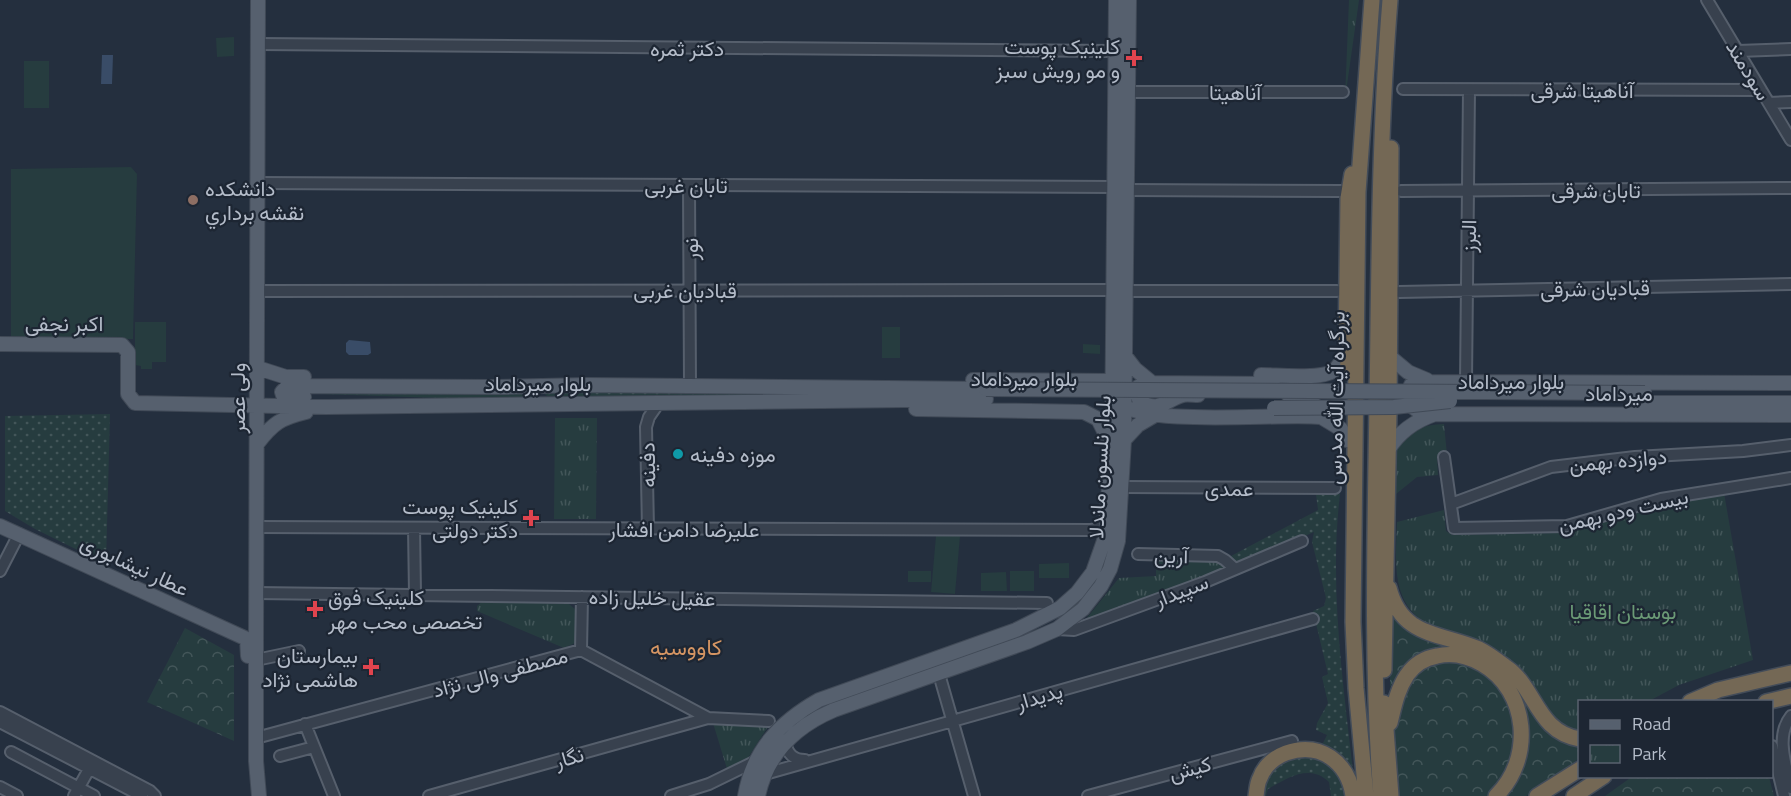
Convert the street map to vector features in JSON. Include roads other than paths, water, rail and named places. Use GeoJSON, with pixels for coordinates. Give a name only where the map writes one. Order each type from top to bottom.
{"type":"FeatureCollection","features":[{"type":"Feature","properties":{"kind":"highway","name":"بزرگراه آیت الله مدرس"},"geometry":{"type":"LineString","coordinates":[[1366,796],[1356,688],[1353,622],[1358,192],[1372,0]]}},
{"type":"Feature","properties":{"kind":"highway","name":"بزرگراه آیت الله مدرس"},"geometry":{"type":"LineString","coordinates":[[1381,796],[1374,708],[1374,593],[1380,166],[1390,0]]}},
{"type":"Feature","properties":{"kind":"highway"},"geometry":{"type":"LineString","coordinates":[[1385,60],[1391,102],[1390,357],[1383,691],[1391,796]]}},
{"type":"Feature","properties":{"kind":"highway"},"geometry":{"type":"LineString","coordinates":[[1356,688],[1347,649],[1347,440],[1351,381],[1346,351],[1348,198],[1351,177],[1361,143]]}},
{"type":"Feature","properties":{"kind":"highway"},"geometry":{"type":"LineString","coordinates":[[1386,559],[1390,592],[1404,619],[1425,631],[1471,646],[1514,672],[1548,722],[1566,736],[1578,739]]}},
{"type":"Feature","properties":{"kind":"highway"},"geometry":{"type":"LineString","coordinates":[[1378,759],[1388,734],[1401,686],[1407,674],[1425,660],[1446,654],[1466,657],[1497,675],[1514,699],[1520,721],[1521,750],[1517,763],[1510,779],[1496,796]]}},
{"type":"Feature","properties":{"kind":"highway"},"geometry":{"type":"LineString","coordinates":[[1695,700],[1718,690],[1791,673]]}},
{"type":"Feature","properties":{"kind":"highway"},"geometry":{"type":"LineString","coordinates":[[1773,700],[1791,696]]}},
{"type":"Feature","properties":{"kind":"highway"},"geometry":{"type":"LineString","coordinates":[[1256,796],[1260,776],[1270,763],[1282,755],[1307,749],[1323,752],[1340,764],[1350,780],[1353,796]]}},
{"type":"Feature","properties":{"kind":"highway"},"geometry":{"type":"LineString","coordinates":[[1538,796],[1578,770]]}},
{"type":"Feature","properties":{"kind":"highway"},"geometry":{"type":"LineString","coordinates":[[1574,796],[1602,778]]}},
{"type":"Feature","properties":{"kind":"main road","name":"ولی عصر"},"geometry":{"type":"LineString","coordinates":[[258,0],[256,738],[259,796]]}},
{"type":"Feature","properties":{"kind":"main road","name":"بلوار نلسون ماندلا"},"geometry":{"type":"LineString","coordinates":[[1116,0],[1120,189],[1119,291],[1112,396],[1120,414]]}},
{"type":"Feature","properties":{"kind":"main road","name":"بلوار نلسون ماندلا"},"geometry":{"type":"LineString","coordinates":[[1120,189],[1128,92],[1129,0]]}},
{"type":"Feature","properties":{"kind":"main road","name":"بلوار نلسون ماندلا"},"geometry":{"type":"LineString","coordinates":[[745,796],[754,762],[765,744],[794,715],[819,700],[1027,625],[1060,608],[1077,593],[1093,572],[1102,550],[1118,443],[1125,356],[1119,291]]}},
{"type":"Feature","properties":{"kind":"main road","name":"اکبر نجفی"},"geometry":{"type":"LineString","coordinates":[[0,344],[120,345],[128,352],[129,398],[135,403],[258,408]]}},
{"type":"Feature","properties":{"kind":"main road"},"geometry":{"type":"LineString","coordinates":[[1147,379],[1323,375],[1336,369],[1346,351]]}},
{"type":"Feature","properties":{"kind":"main road"},"geometry":{"type":"LineString","coordinates":[[1125,356],[1147,379],[1273,384],[1395,384],[1450,397]]}},
{"type":"Feature","properties":{"kind":"main road"},"geometry":{"type":"LineString","coordinates":[[1390,357],[1407,372],[1435,382]]}},
{"type":"Feature","properties":{"kind":"main road"},"geometry":{"type":"LineString","coordinates":[[258,368],[286,377],[390,379],[413,387]]}},
{"type":"Feature","properties":{"kind":"main road"},"geometry":{"type":"LineString","coordinates":[[1147,379],[1138,387],[1137,393],[1140,402],[1150,407],[1156,407],[1183,395],[1305,397],[1315,404],[1321,417]]}},
{"type":"Feature","properties":{"kind":"main road"},"geometry":{"type":"LineString","coordinates":[[770,387],[800,380],[1112,381]]}},
{"type":"Feature","properties":{"kind":"main road"},"geometry":{"type":"LineString","coordinates":[[1061,410],[1069,404],[1073,395],[1070,386],[1062,381]]}},
{"type":"Feature","properties":{"kind":"main road"},"geometry":{"type":"LineString","coordinates":[[1435,382],[1414,384],[1408,393],[1408,401],[1413,408],[1435,414]]}},
{"type":"Feature","properties":{"kind":"main road","name":"میرداماد"},"geometry":{"type":"LineString","coordinates":[[1435,382],[1791,383]]}},
{"type":"Feature","properties":{"kind":"main road"},"geometry":{"type":"LineString","coordinates":[[1510,414],[1519,406],[1521,399],[1521,390],[1512,382]]}},
{"type":"Feature","properties":{"kind":"main road"},"geometry":{"type":"LineString","coordinates":[[1543,382],[1536,390],[1537,401],[1544,410],[1553,414]]}},
{"type":"Feature","properties":{"kind":"main road"},"geometry":{"type":"LineString","coordinates":[[555,385],[540,389],[539,397],[570,403]]}},
{"type":"Feature","properties":{"kind":"main road","name":"بلوار میرداماد"},"geometry":{"type":"LineString","coordinates":[[396,404],[368,398],[287,397],[282,392],[285,387],[299,386],[555,385],[770,387],[986,394],[1645,398],[1791,394]]}},
{"type":"Feature","properties":{"kind":"main road","name":"بلوار میرداماد"},"geometry":{"type":"LineString","coordinates":[[258,408],[396,404],[657,404],[986,394]]}},
{"type":"Feature","properties":{"kind":"main road"},"geometry":{"type":"LineString","coordinates":[[801,401],[832,408],[1084,412],[1095,417],[1118,443],[1138,425],[1157,415],[1179,409],[1394,407],[1450,397]]}},
{"type":"Feature","properties":{"kind":"main road","name":"بلوار میرداماد"},"geometry":{"type":"LineString","coordinates":[[1645,398],[1791,413]]}},
{"type":"Feature","properties":{"kind":"main road"},"geometry":{"type":"LineString","coordinates":[[257,444],[268,429],[281,420],[327,406]]}},
{"type":"Feature","properties":{"kind":"main road"},"geometry":{"type":"LineString","coordinates":[[1120,414],[1132,411],[1177,417],[1321,417],[1341,429],[1347,440]]}},
{"type":"Feature","properties":{"kind":"main road","name":"میرداماد"},"geometry":{"type":"LineString","coordinates":[[1388,450],[1394,440],[1406,429],[1435,414],[1791,413]]}},
{"type":"Feature","properties":{"kind":"main road","name":"بلوار نلسون ماندلا"},"geometry":{"type":"LineString","coordinates":[[758,796],[765,774],[784,743],[797,730],[823,715],[1027,642],[1057,629],[1083,609],[1101,586],[1110,569],[1118,541],[1122,487],[1118,443]]}},
{"type":"Feature","properties":{"kind":"main road","name":"عطار نیشابوری"},"geometry":{"type":"LineString","coordinates":[[0,526],[247,639],[249,660],[256,663]]}},
{"type":"Feature","properties":{"kind":"street","name":"سودمند"},"geometry":{"type":"LineString","coordinates":[[1707,0],[1791,140]]}},
{"type":"Feature","properties":{"kind":"street","name":"دکتر ثمره"},"geometry":{"type":"LineString","coordinates":[[258,44],[1116,51]]}},
{"type":"Feature","properties":{"kind":"street"},"geometry":{"type":"LineString","coordinates":[[1738,51],[1791,49]]}},
{"type":"Feature","properties":{"kind":"street","name":"آناهیتا شرقی"},"geometry":{"type":"LineString","coordinates":[[1403,89],[1761,90]]}},
{"type":"Feature","properties":{"kind":"street","name":"البرز"},"geometry":{"type":"LineString","coordinates":[[1466,382],[1469,90]]}},
{"type":"Feature","properties":{"kind":"street","name":"آناهیتا"},"geometry":{"type":"LineString","coordinates":[[1128,92],[1343,92]]}},
{"type":"Feature","properties":{"kind":"street"},"geometry":{"type":"LineString","coordinates":[[1769,103],[1791,102]]}},
{"type":"Feature","properties":{"kind":"street","name":"تابان غربی"},"geometry":{"type":"LineString","coordinates":[[258,183],[1120,189]]}},
{"type":"Feature","properties":{"kind":"street","name":"نور"},"geometry":{"type":"LineString","coordinates":[[689,185],[690,386]]}},
{"type":"Feature","properties":{"kind":"street","name":"تابان شرقی"},"geometry":{"type":"LineString","coordinates":[[1401,191],[1791,188]]}},
{"type":"Feature","properties":{"kind":"street"},"geometry":{"type":"LineString","coordinates":[[1120,189],[1341,191]]}},
{"type":"Feature","properties":{"kind":"street","name":"قبادیان شرقی"},"geometry":{"type":"LineString","coordinates":[[1399,292],[1791,284]]}},
{"type":"Feature","properties":{"kind":"street","name":"قبادیان غربی"},"geometry":{"type":"LineString","coordinates":[[258,291],[1119,291]]}},
{"type":"Feature","properties":{"kind":"street"},"geometry":{"type":"LineString","coordinates":[[1119,291],[1337,291]]}},
{"type":"Feature","properties":{"kind":"street","name":"دفینه"},"geometry":{"type":"LineString","coordinates":[[648,529],[646,427],[657,404]]}},
{"type":"Feature","properties":{"kind":"street","name":"دوازده بهمن"},"geometry":{"type":"LineString","coordinates":[[1450,504],[1551,467],[1635,457],[1791,446]]}},
{"type":"Feature","properties":{"kind":"street"},"geometry":{"type":"LineString","coordinates":[[1444,457],[1450,504]]}},
{"type":"Feature","properties":{"kind":"street","name":"بیست ودو بهمن"},"geometry":{"type":"LineString","coordinates":[[1450,504],[1454,528],[1567,526],[1661,499],[1791,478]]}},
{"type":"Feature","properties":{"kind":"street","name":"عمدی"},"geometry":{"type":"LineString","coordinates":[[1122,487],[1335,489]]}},
{"type":"Feature","properties":{"kind":"street","name":"علیرضا دامن افشار"},"geometry":{"type":"LineString","coordinates":[[257,527],[1092,530],[1097,529],[1107,519]]}},
{"type":"Feature","properties":{"kind":"street"},"geometry":{"type":"LineString","coordinates":[[414,528],[415,594]]}},
{"type":"Feature","properties":{"kind":"street"},"geometry":{"type":"LineString","coordinates":[[0,571],[19,534]]}},
{"type":"Feature","properties":{"kind":"street","name":"سپیدار"},"geometry":{"type":"LineString","coordinates":[[1057,629],[1074,630],[1302,541]]}},
{"type":"Feature","properties":{"kind":"street","name":"آرین"},"geometry":{"type":"LineString","coordinates":[[1138,554],[1218,556],[1235,569]]}},
{"type":"Feature","properties":{"kind":"street","name":"عقیل خلیل زاده"},"geometry":{"type":"LineString","coordinates":[[256,592],[1047,603]]}},
{"type":"Feature","properties":{"kind":"street"},"geometry":{"type":"LineString","coordinates":[[581,650],[582,597]]}},
{"type":"Feature","properties":{"kind":"street","name":"پدیدار"},"geometry":{"type":"LineString","coordinates":[[765,774],[1313,619]]}},
{"type":"Feature","properties":{"kind":"street","name":"مصطفی والی نژاد"},"geometry":{"type":"LineString","coordinates":[[256,738],[581,650],[708,718],[769,721]]}},
{"type":"Feature","properties":{"kind":"street"},"geometry":{"type":"LineString","coordinates":[[256,663],[299,651]]}},
{"type":"Feature","properties":{"kind":"street"},"geometry":{"type":"LineString","coordinates":[[939,674],[974,796]]}},
{"type":"Feature","properties":{"kind":"street"},"geometry":{"type":"LineString","coordinates":[[0,712],[92,764],[142,796]]}},
{"type":"Feature","properties":{"kind":"street"},"geometry":{"type":"LineString","coordinates":[[1791,716],[1783,735],[1783,753],[1791,788]]}},
{"type":"Feature","properties":{"kind":"street","name":"نگار"},"geometry":{"type":"LineString","coordinates":[[429,796],[708,718]]}},
{"type":"Feature","properties":{"kind":"street"},"geometry":{"type":"LineString","coordinates":[[0,722],[150,791],[155,796]]}},
{"type":"Feature","properties":{"kind":"street"},"geometry":{"type":"LineString","coordinates":[[305,724],[334,796]]}},
{"type":"Feature","properties":{"kind":"street","name":"کیش"},"geometry":{"type":"LineString","coordinates":[[1088,796],[1292,741]]}},
{"type":"Feature","properties":{"kind":"street"},"geometry":{"type":"LineString","coordinates":[[784,743],[793,758],[811,761]]}},
{"type":"Feature","properties":{"kind":"street"},"geometry":{"type":"LineString","coordinates":[[280,756],[314,747]]}},
{"type":"Feature","properties":{"kind":"street"},"geometry":{"type":"LineString","coordinates":[[1773,750],[1784,796]]}},
{"type":"Feature","properties":{"kind":"street"},"geometry":{"type":"LineString","coordinates":[[11,752],[76,792],[94,796]]}},
{"type":"Feature","properties":{"kind":"street"},"geometry":{"type":"LineString","coordinates":[[671,796],[709,784],[754,762]]}},
{"type":"Feature","properties":{"kind":"street"},"geometry":{"type":"LineString","coordinates":[[76,792],[92,764]]}},
{"type":"Feature","properties":{"kind":"street"},"geometry":{"type":"LineString","coordinates":[[0,787],[17,796]]}},
{"type":"Feature","properties":{"kind":"water"},"geometry":{"type":"Polygon","coordinates":[[[102,55],[113,55],[112,84],[101,84],[102,55]]]}},
{"type":"Feature","properties":{"kind":"water"},"geometry":{"type":"Polygon","coordinates":[[[349,340],[370,342],[371,353],[349,355],[346,352],[346,343],[349,340]]]}},
{"type":"Feature","properties":{"kind":"place","name":"کلینیک پوست و مو رویش سبز"},"geometry":{"type":"Point","coordinates":[1134,58]}},
{"type":"Feature","properties":{"kind":"place","name":"دانشكده نقشه برداري"},"geometry":{"type":"Point","coordinates":[193,200]}},
{"type":"Feature","properties":{"kind":"place","name":"موزه دفینه"},"geometry":{"type":"Point","coordinates":[678,454]}},
{"type":"Feature","properties":{"kind":"place","name":"کلینیک پوست دکتر دولتى"},"geometry":{"type":"Point","coordinates":[531,518]}},
{"type":"Feature","properties":{"kind":"place","name":"کلینیک فوق تخصصی محب مهر"},"geometry":{"type":"Point","coordinates":[315,609]}},
{"type":"Feature","properties":{"kind":"place","name":"بیمارستان هاشمی نژاد"},"geometry":{"type":"Point","coordinates":[371,667]}},
{"type":"Feature","properties":{"kind":"district","name":"کاووسیه"},"geometry":{"type":"Point","coordinates":[686,647]}},
{"type":"Feature","properties":{"kind":"park label","name":"بوستان اقاقیا"},"geometry":{"type":"Point","coordinates":[1623,611]}}]}
